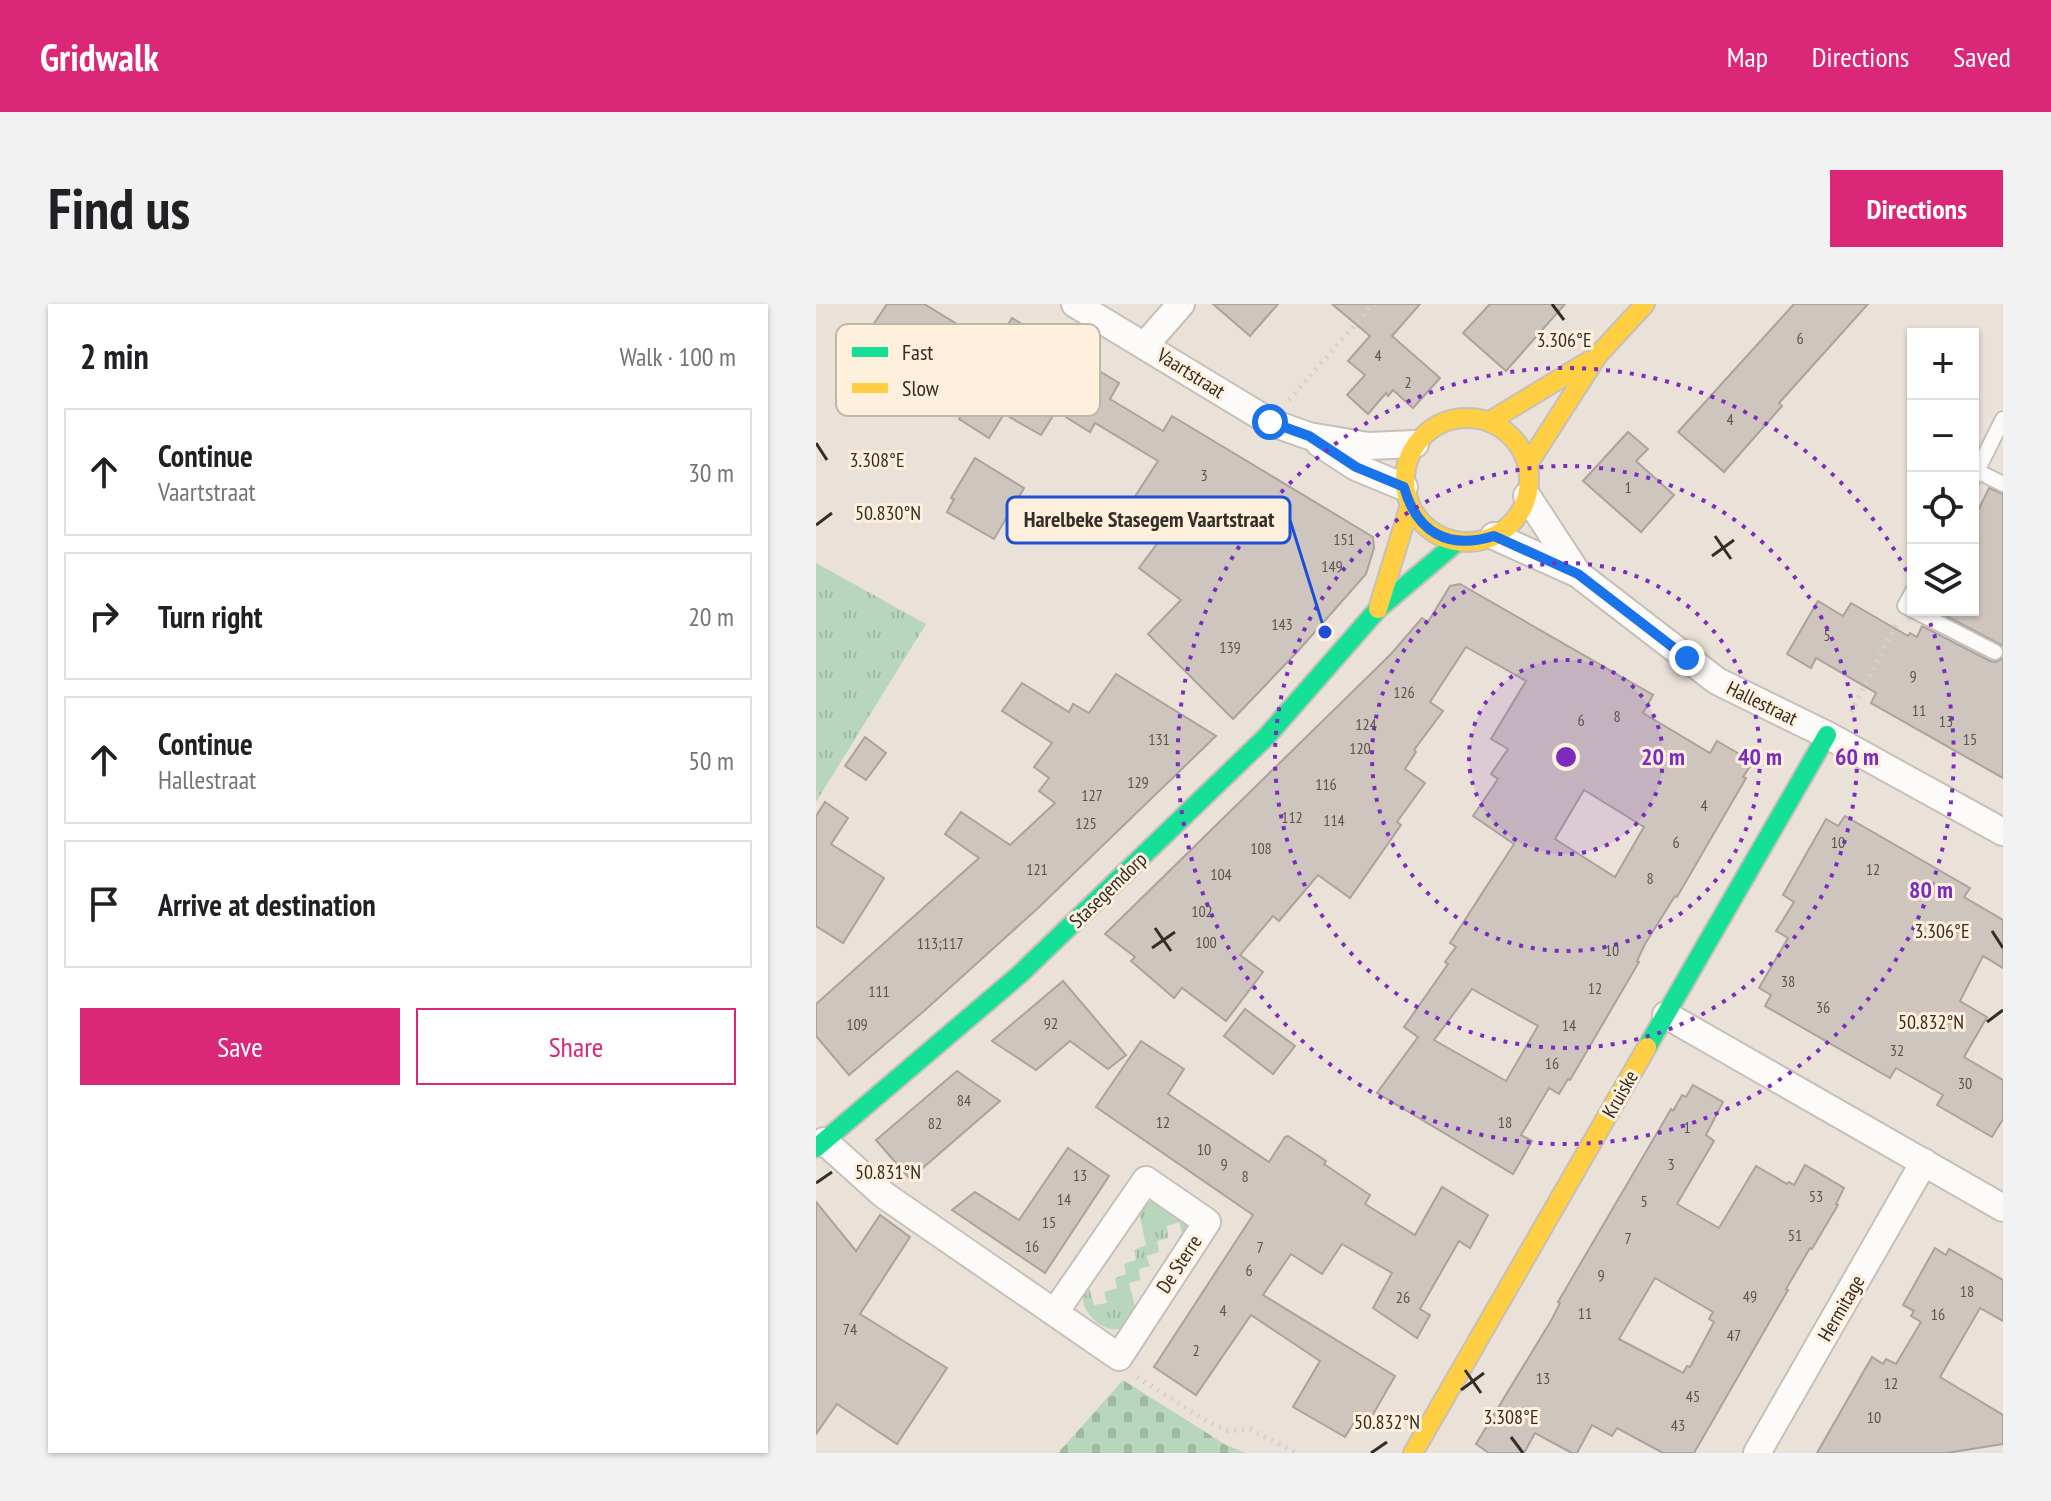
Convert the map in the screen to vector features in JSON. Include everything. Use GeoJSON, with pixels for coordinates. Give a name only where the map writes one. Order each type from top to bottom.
{"type":"FeatureCollection","features":[{"type":"Feature","properties":{"kind":"street","name":"Vaartstraat"},"geometry":{"type":"LineString","coordinates":[[1075,304],[1270,422],[1309,436],[1368,446],[1415,444]]}},
{"type":"Feature","properties":{"kind":"street"},"geometry":{"type":"LineString","coordinates":[[1145,345],[1181,304]]}},
{"type":"Feature","properties":{"kind":"street"},"geometry":{"type":"LineString","coordinates":[[1528,464],[1598,355],[1645,304]]}},
{"type":"Feature","properties":{"kind":"street"},"geometry":{"type":"LineString","coordinates":[[1490,421],[1598,355]]}},
{"type":"Feature","properties":{"kind":"street"},"geometry":{"type":"LineString","coordinates":[[1470,417],[1490,421],[1513,439],[1528,464],[1530,480],[1521,513],[1494,536],[1476,542],[1457,542],[1437,535],[1421,522],[1407,496],[1409,457],[1415,444],[1430,429],[1449,420],[1470,417]]}},
{"type":"Feature","properties":{"kind":"street","name":"Vaartstraat"},"geometry":{"type":"LineString","coordinates":[[1309,436],[1407,496]]}},
{"type":"Feature","properties":{"kind":"street","name":"Stasegemdorp"},"geometry":{"type":"LineString","coordinates":[[1378,609],[1407,496]]}},
{"type":"Feature","properties":{"kind":"street","name":"Hallestraat"},"geometry":{"type":"LineString","coordinates":[[1527,496],[1578,574]]}},
{"type":"Feature","properties":{"kind":"street","name":"Hallestraat"},"geometry":{"type":"LineString","coordinates":[[1494,536],[1578,574],[1717,681],[1827,735],[2003,832]]}},
{"type":"Feature","properties":{"kind":"street","name":"Stasegemdorp"},"geometry":{"type":"LineString","coordinates":[[820,1145],[1053,943],[1267,736],[1378,609],[1457,542]]}},
{"type":"Feature","properties":{"kind":"street","name":"Kruiske"},"geometry":{"type":"LineString","coordinates":[[1413,1453],[1827,735]]}},
{"type":"Feature","properties":{"kind":"street"},"geometry":{"type":"LineString","coordinates":[[1666,1015],[2003,1208]]}},
{"type":"Feature","properties":{"kind":"street"},"geometry":{"type":"LineString","coordinates":[[820,1145],[884,1195],[1119,1357]]}},
{"type":"Feature","properties":{"kind":"street","name":"Hermitage"},"geometry":{"type":"LineString","coordinates":[[1757,1453],[1924,1162]]}},
{"type":"Feature","properties":{"kind":"street","name":"De Sterre"},"geometry":{"type":"LineString","coordinates":[[1055,1312],[1146,1180],[1207,1222],[1119,1357]]}},
{"type":"Feature","properties":{"kind":"lane"},"geometry":{"type":"LineString","coordinates":[[1976,472],[2003,419]]}},
{"type":"Feature","properties":{"kind":"lane"},"geometry":{"type":"LineString","coordinates":[[1979,476],[2003,484]]}},
{"type":"Feature","properties":{"kind":"lane"},"geometry":{"type":"LineString","coordinates":[[1907,602],[1905,606],[1995,652]]}},
{"type":"Feature","properties":{"kind":"path"},"geometry":{"type":"LineString","coordinates":[[1270,422],[1373,304]]}},
{"type":"Feature","properties":{"kind":"path"},"geometry":{"type":"LineString","coordinates":[[1827,735],[1849,716],[1905,606]]}},
{"type":"Feature","properties":{"kind":"path"},"geometry":{"type":"LineString","coordinates":[[1119,1357],[1128,1371],[1208,1422],[1228,1431],[1250,1429],[1296,1453]]}},
{"type":"Feature","properties":{"kind":"green space"},"geometry":{"type":"Polygon","coordinates":[[[816,563],[926,624],[816,802],[816,563]]]}},
{"type":"Feature","properties":{"kind":"green space"},"geometry":{"type":"Polygon","coordinates":[[[1153,1198],[1192,1216],[1185,1243],[1179,1222],[1167,1226],[1168,1238],[1157,1241],[1159,1252],[1146,1256],[1150,1266],[1139,1269],[1140,1280],[1129,1283],[1137,1315],[1124,1327],[1109,1329],[1096,1322],[1086,1310],[1083,1296],[1088,1285],[1094,1305],[1107,1303],[1104,1292],[1117,1288],[1115,1278],[1126,1274],[1124,1264],[1136,1260],[1134,1250],[1146,1245],[1139,1213],[1153,1198]]]}},
{"type":"Feature","properties":{"kind":"green space"},"geometry":{"type":"Polygon","coordinates":[[[1123,1380],[1226,1445],[1246,1453],[1058,1453],[1123,1380]]]}},
{"type":"Feature","properties":{"kind":"building"},"geometry":{"type":"Polygon","coordinates":[[[887,304],[924,304],[957,324],[874,324],[887,304]]]}},
{"type":"Feature","properties":{"kind":"building"},"geometry":{"type":"Polygon","coordinates":[[[1213,304],[1278,304],[1250,336],[1213,304]]]}},
{"type":"Feature","properties":{"kind":"building"},"geometry":{"type":"Polygon","coordinates":[[[1332,304],[1420,304],[1392,336],[1440,378],[1413,408],[1393,390],[1388,396],[1386,393],[1368,414],[1347,395],[1365,375],[1348,361],[1370,336],[1332,304]]]}},
{"type":"Feature","properties":{"kind":"building"},"geometry":{"type":"Polygon","coordinates":[[[1490,304],[1565,304],[1506,371],[1463,333],[1490,304]]]}},
{"type":"Feature","properties":{"kind":"building"},"geometry":{"type":"Polygon","coordinates":[[[1794,304],[1868,304],[1779,403],[1782,406],[1724,472],[1678,432],[1794,304]]]}},
{"type":"Feature","properties":{"kind":"building"},"geometry":{"type":"Polygon","coordinates":[[[1012,318],[1022,324],[1008,324],[1012,318]]]}},
{"type":"Feature","properties":{"kind":"building"},"geometry":{"type":"Polygon","coordinates":[[[1100,371],[1119,383],[1110,399],[1163,431],[1172,416],[1373,537],[1374,548],[1366,574],[1233,719],[1148,634],[1181,600],[1139,568],[1159,541],[1121,518],[1158,461],[1095,423],[1090,432],[1064,416],[1100,416],[1100,371]]]}},
{"type":"Feature","properties":{"kind":"building"},"geometry":{"type":"Polygon","coordinates":[[[961,416],[1003,416],[989,438],[959,419],[961,416]]]}},
{"type":"Feature","properties":{"kind":"building"},"geometry":{"type":"Polygon","coordinates":[[[1008,416],[1053,416],[1041,435],[1008,416]]]}},
{"type":"Feature","properties":{"kind":"building"},"geometry":{"type":"Polygon","coordinates":[[[1628,432],[1648,449],[1636,461],[1674,495],[1641,532],[1583,481],[1628,432]]]}},
{"type":"Feature","properties":{"kind":"building"},"geometry":{"type":"Polygon","coordinates":[[[975,458],[1024,488],[994,539],[947,512],[954,499],[951,498],[975,458]]]}},
{"type":"Feature","properties":{"kind":"building"},"geometry":{"type":"Polygon","coordinates":[[[1989,488],[2003,494],[2003,646],[1946,616],[1979,616],[1979,509],[1989,488]]]}},
{"type":"Feature","properties":{"kind":"building"},"geometry":{"type":"Polygon","coordinates":[[[1460,584],[1653,695],[1643,713],[1710,753],[1717,741],[1753,762],[1677,897],[1645,944],[1639,962],[1570,1080],[1559,1094],[1549,1088],[1521,1135],[1532,1141],[1513,1174],[1377,1093],[1418,1037],[1404,1027],[1448,964],[1445,962],[1456,947],[1450,943],[1514,844],[1473,816],[1498,779],[1491,774],[1508,749],[1491,739],[1526,681],[1466,647],[1430,702],[1443,711],[1414,750],[1416,752],[1405,769],[1425,783],[1397,822],[1401,825],[1350,898],[1318,875],[1279,921],[1273,916],[1240,955],[1263,972],[1226,1021],[1182,988],[1174,998],[1131,961],[1135,957],[1105,934],[1391,654],[1422,618],[1428,622],[1450,586],[1460,584]],[[1584,790],[1555,839],[1615,877],[1644,827],[1584,790]],[[1472,989],[1434,1040],[1506,1081],[1538,1026],[1472,989]]]}},
{"type":"Feature","properties":{"kind":"building"},"geometry":{"type":"Polygon","coordinates":[[[1818,601],[1843,616],[1851,603],[1908,636],[1910,633],[1917,637],[1922,626],[1990,661],[2003,658],[2003,778],[1871,703],[1876,693],[1816,658],[1811,668],[1787,654],[1818,601]]]}},
{"type":"Feature","properties":{"kind":"building"},"geometry":{"type":"Polygon","coordinates":[[[1116,674],[1216,736],[1037,909],[849,1075],[816,1036],[816,1004],[979,858],[945,834],[961,812],[1010,845],[1055,803],[1039,791],[1049,778],[1034,767],[1052,743],[1002,711],[1022,683],[1069,712],[1073,704],[1089,713],[1116,674]]]}},
{"type":"Feature","properties":{"kind":"building"},"geometry":{"type":"Polygon","coordinates":[[[865,737],[886,753],[866,780],[845,766],[865,737]]]}},
{"type":"Feature","properties":{"kind":"building"},"geometry":{"type":"Polygon","coordinates":[[[825,802],[848,818],[831,844],[884,878],[843,943],[816,926],[816,816],[825,802]]]}},
{"type":"Feature","properties":{"kind":"building"},"geometry":{"type":"Polygon","coordinates":[[[1845,816],[1970,888],[1964,897],[2003,920],[2003,968],[1983,956],[1960,1001],[1987,1017],[1964,1057],[2003,1080],[2003,1119],[1992,1137],[1937,1105],[1943,1095],[1896,1068],[1890,1078],[1765,1006],[1771,995],[1759,988],[1788,938],[1776,931],[1794,902],[1783,895],[1826,819],[1838,826],[1845,816]]]}},
{"type":"Feature","properties":{"kind":"building"},"geometry":{"type":"Polygon","coordinates":[[[1063,981],[1126,1055],[1108,1069],[1070,1041],[1036,1070],[992,1041],[1063,981]]]}},
{"type":"Feature","properties":{"kind":"building"},"geometry":{"type":"Polygon","coordinates":[[[1245,1009],[1295,1046],[1273,1074],[1224,1036],[1245,1009]]]}},
{"type":"Feature","properties":{"kind":"building"},"geometry":{"type":"Polygon","coordinates":[[[1141,1041],[1184,1069],[1168,1094],[1269,1162],[1288,1136],[1370,1195],[1365,1204],[1415,1235],[1442,1187],[1488,1215],[1470,1248],[1459,1241],[1420,1309],[1430,1315],[1417,1338],[1373,1308],[1392,1273],[1342,1244],[1322,1274],[1291,1254],[1263,1295],[1395,1376],[1368,1423],[1358,1416],[1345,1437],[1293,1407],[1320,1361],[1251,1315],[1196,1395],[1154,1367],[1253,1215],[1096,1107],[1141,1041]]]}},
{"type":"Feature","properties":{"kind":"building"},"geometry":{"type":"Polygon","coordinates":[[[957,1071],[1000,1101],[910,1179],[876,1140],[957,1071]]]}},
{"type":"Feature","properties":{"kind":"building"},"geometry":{"type":"Polygon","coordinates":[[[1693,1085],[1723,1102],[1706,1135],[1714,1141],[1677,1204],[1719,1228],[1756,1166],[1794,1185],[1805,1165],[1844,1188],[1838,1205],[1786,1289],[1694,1453],[1663,1453],[1617,1428],[1612,1436],[1592,1425],[1577,1453],[1535,1433],[1524,1453],[1489,1453],[1476,1444],[1552,1319],[1558,1302],[1671,1109],[1673,1111],[1682,1095],[1686,1097],[1693,1085]],[[1655,1278],[1619,1339],[1683,1373],[1687,1366],[1690,1367],[1714,1322],[1709,1319],[1713,1312],[1655,1278]]]}},
{"type":"Feature","properties":{"kind":"building"},"geometry":{"type":"Polygon","coordinates":[[[1068,1148],[1109,1176],[1045,1273],[952,1210],[975,1192],[1019,1220],[1068,1148]]]}},
{"type":"Feature","properties":{"kind":"building"},"geometry":{"type":"Polygon","coordinates":[[[816,1202],[856,1251],[880,1215],[910,1237],[860,1314],[947,1368],[897,1444],[837,1404],[816,1434],[816,1202]]]}},
{"type":"Feature","properties":{"kind":"building"},"geometry":{"type":"Polygon","coordinates":[[[1935,1248],[1946,1255],[1949,1249],[2003,1280],[2003,1321],[1980,1308],[1940,1377],[2003,1415],[2003,1444],[1947,1453],[1817,1453],[1872,1357],[1883,1364],[1886,1359],[1896,1364],[1921,1322],[1911,1316],[1914,1311],[1903,1305],[1935,1248]]]}},
{"type":"Feature","properties":{"kind":"traffic: fast"},"geometry":{"type":"LineString","coordinates":[[816,1148],[1019,975],[1267,736],[1378,609],[1457,542]]}},
{"type":"Feature","properties":{"kind":"traffic: fast"},"geometry":{"type":"LineString","coordinates":[[1647,1047],[1827,735]]}},
{"type":"Feature","properties":{"kind":"traffic: slow"},"geometry":{"type":"LineString","coordinates":[[1528,464],[1598,355],[1645,304]]}},
{"type":"Feature","properties":{"kind":"traffic: slow"},"geometry":{"type":"LineString","coordinates":[[1490,421],[1589,361]]}},
{"type":"Feature","properties":{"kind":"traffic: slow"},"geometry":{"type":"LineString","coordinates":[[1467,418],[1491,422],[1511,436],[1525,456],[1529,480],[1525,504],[1511,524],[1491,538],[1467,542],[1443,538],[1423,524],[1409,504],[1405,480],[1409,456],[1423,436],[1443,422],[1467,418]]}},
{"type":"Feature","properties":{"kind":"traffic: slow"},"geometry":{"type":"LineString","coordinates":[[1378,609],[1410,505]]}},
{"type":"Feature","properties":{"kind":"traffic: slow"},"geometry":{"type":"LineString","coordinates":[[1413,1453],[1647,1047]]}},
{"type":"Feature","properties":{"kind":"place","name":"Harelbeke Stasegem Vaartstraat"},"geometry":{"type":"Point","coordinates":[1325,632]}},
{"type":"Feature","properties":{"kind":"route"},"geometry":{"type":"LineString","coordinates":[[1270,422],[1309,436],[1356,467],[1404,487],[1410,505],[1421,522],[1437,535],[1457,542],[1476,542],[1494,536],[1578,574],[1687,658]]}}]}
